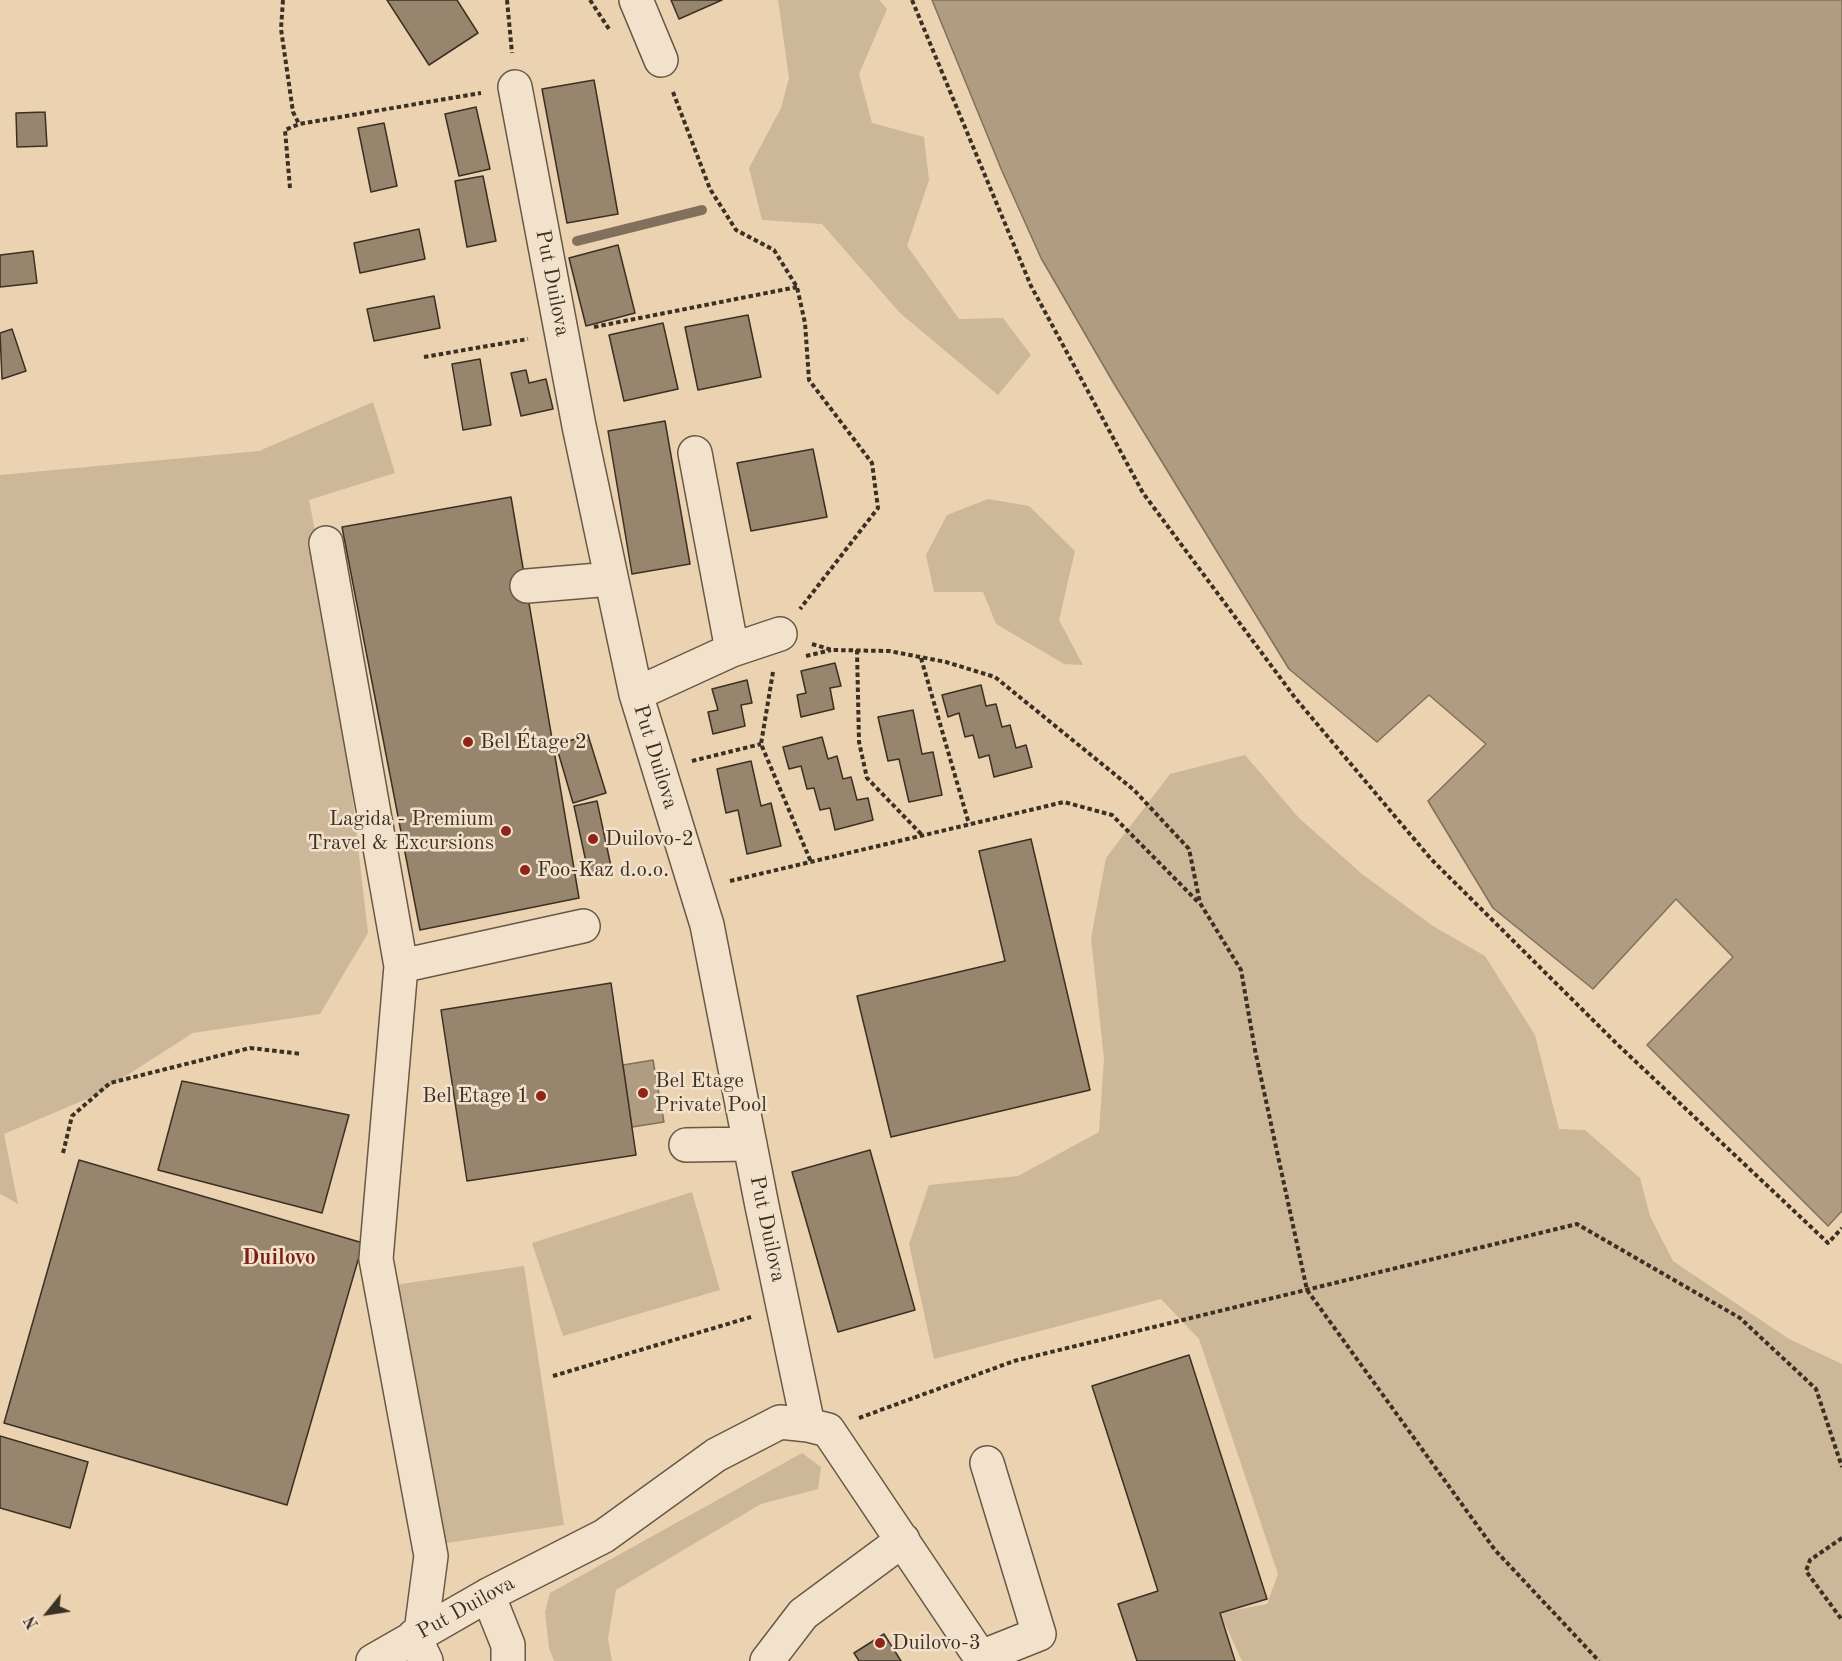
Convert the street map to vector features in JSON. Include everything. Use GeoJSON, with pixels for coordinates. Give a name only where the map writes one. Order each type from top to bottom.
{"type":"FeatureCollection","features":[{"type":"Feature","properties":{"kind":"street"},"geometry":{"type":"LineString","coordinates":[[636,0],[661,60]]}},
{"type":"Feature","properties":{"kind":"street","name":"Put Duilova"},"geometry":{"type":"LineString","coordinates":[[515,87],[561,333],[636,694],[707,925],[784,1307],[818,1427],[903,1540],[982,1659]]}},
{"type":"Feature","properties":{"kind":"street"},"geometry":{"type":"LineString","coordinates":[[694,453],[732,650]]}},
{"type":"Feature","properties":{"kind":"street"},"geometry":{"type":"LineString","coordinates":[[326,543],[401,966],[376,1259],[430,1556],[420,1643]]}},
{"type":"Feature","properties":{"kind":"street"},"geometry":{"type":"LineString","coordinates":[[527,586],[611,579]]}},
{"type":"Feature","properties":{"kind":"street"},"geometry":{"type":"LineString","coordinates":[[636,694],[732,650],[784,652]]}},
{"type":"Feature","properties":{"kind":"street"},"geometry":{"type":"LineString","coordinates":[[401,966],[583,926]]}},
{"type":"Feature","properties":{"kind":"street"},"geometry":{"type":"LineString","coordinates":[[686,1145],[750,1144]]}},
{"type":"Feature","properties":{"kind":"street","name":"Put Duilova"},"geometry":{"type":"LineString","coordinates":[[373,1661],[420,1643],[488,1595],[604,1536],[716,1455],[780,1422],[818,1427]]}},
{"type":"Feature","properties":{"kind":"street"},"geometry":{"type":"LineString","coordinates":[[982,1659],[1040,1634],[987,1463]]}},
{"type":"Feature","properties":{"kind":"street"},"geometry":{"type":"LineString","coordinates":[[767,1661],[803,1614],[903,1540]]}},
{"type":"Feature","properties":{"kind":"street"},"geometry":{"type":"LineString","coordinates":[[488,1595],[508,1645],[508,1661]]}},
{"type":"Feature","properties":{"kind":"path"},"geometry":{"type":"LineString","coordinates":[[283,0],[281,28],[293,112],[300,124]]}},
{"type":"Feature","properties":{"kind":"path"},"geometry":{"type":"LineString","coordinates":[[290,188],[285,130],[300,124],[515,87],[507,0]]}},
{"type":"Feature","properties":{"kind":"path"},"geometry":{"type":"LineString","coordinates":[[912,0],[1030,286],[1143,493],[1296,699],[1431,859],[1617,1044],[1828,1243],[1842,1228]]}},
{"type":"Feature","properties":{"kind":"path"},"geometry":{"type":"LineString","coordinates":[[661,60],[710,189],[736,230],[774,250],[796,287],[806,323],[809,380],[872,462],[878,508],[784,652],[761,744],[811,862]]}},
{"type":"Feature","properties":{"kind":"path"},"geometry":{"type":"LineString","coordinates":[[424,357],[796,287]]}},
{"type":"Feature","properties":{"kind":"path"},"geometry":{"type":"LineString","coordinates":[[856,650],[859,742],[867,778],[923,835]]}},
{"type":"Feature","properties":{"kind":"path"},"geometry":{"type":"LineString","coordinates":[[784,652],[889,651],[946,662],[995,677],[1134,790],[1189,849],[1200,903]]}},
{"type":"Feature","properties":{"kind":"path"},"geometry":{"type":"LineString","coordinates":[[921,657],[969,824]]}},
{"type":"Feature","properties":{"kind":"path"},"geometry":{"type":"LineString","coordinates":[[658,769],[761,744]]}},
{"type":"Feature","properties":{"kind":"path"},"geometry":{"type":"LineString","coordinates":[[695,890],[1064,802],[1112,815],[1200,903],[1241,970],[1307,1290],[1495,1550],[1599,1661]]}},
{"type":"Feature","properties":{"kind":"path"},"geometry":{"type":"LineString","coordinates":[[63,1152],[72,1116],[110,1083],[250,1048],[302,1054]]}},
{"type":"Feature","properties":{"kind":"path"},"geometry":{"type":"LineString","coordinates":[[818,1427],[1014,1361],[1577,1224],[1740,1318],[1816,1389],[1842,1467]]}},
{"type":"Feature","properties":{"kind":"path"},"geometry":{"type":"LineString","coordinates":[[554,1376],[784,1307]]}},
{"type":"Feature","properties":{"kind":"path"},"geometry":{"type":"LineString","coordinates":[[1842,1538],[1810,1560],[1806,1571],[1842,1620]]}},
{"type":"Feature","properties":{"kind":"shaded area"},"geometry":{"type":"Polygon","coordinates":[[[778,0],[879,0],[887,9],[859,74],[872,123],[924,137],[929,180],[907,246],[959,319],[1003,318],[1031,355],[998,395],[900,313],[822,224],[762,220],[749,168],[781,108],[789,78],[778,0]]]}},
{"type":"Feature","properties":{"kind":"shaded area"},"geometry":{"type":"Polygon","coordinates":[[[932,0],[1842,0],[1842,1211],[1828,1226],[1647,1045],[1733,957],[1676,899],[1593,989],[1493,908],[1428,801],[1486,744],[1429,695],[1377,742],[1289,669],[1113,382],[1041,258],[1002,171],[932,0]]]}},
{"type":"Feature","properties":{"kind":"shaded area"},"geometry":{"type":"Polygon","coordinates":[[[373,402],[395,473],[309,500],[401,966],[349,768],[368,933],[320,1014],[193,1033],[96,1095],[4,1134],[18,1204],[0,1194],[0,475],[259,451],[373,402]]]}},
{"type":"Feature","properties":{"kind":"shaded area"},"geometry":{"type":"Polygon","coordinates":[[[988,499],[1029,506],[1075,551],[1059,620],[1083,665],[1064,664],[996,624],[983,592],[934,592],[926,555],[947,515],[988,499]]]}},
{"type":"Feature","properties":{"kind":"shaded area"},"geometry":{"type":"Polygon","coordinates":[[[1245,755],[1299,818],[1362,874],[1433,926],[1485,956],[1535,1035],[1559,1129],[1585,1130],[1640,1178],[1650,1216],[1673,1261],[1789,1339],[1842,1364],[1842,1661],[1242,1661],[1220,1613],[1267,1604],[1278,1574],[1199,1339],[1161,1299],[934,1359],[909,1244],[929,1185],[1018,1176],[1099,1132],[1104,1059],[1091,938],[1106,858],[1170,774],[1245,755]]]}},
{"type":"Feature","properties":{"kind":"shaded area","name":"Bel Etage Private Pool"},"geometry":{"type":"Polygon","coordinates":[[[653,1060],[664,1122],[632,1127],[623,1065],[653,1060]]]}},
{"type":"Feature","properties":{"kind":"shaded area"},"geometry":{"type":"Polygon","coordinates":[[[692,1192],[720,1290],[563,1336],[532,1243],[692,1192]]]}},
{"type":"Feature","properties":{"kind":"shaded area"},"geometry":{"type":"Polygon","coordinates":[[[524,1266],[564,1525],[434,1545],[394,1285],[524,1266]]]}},
{"type":"Feature","properties":{"kind":"shaded area"},"geometry":{"type":"Polygon","coordinates":[[[802,1453],[821,1467],[818,1489],[761,1504],[616,1590],[608,1639],[612,1661],[554,1661],[549,1648],[545,1612],[550,1593],[802,1453]]]}},
{"type":"Feature","properties":{"kind":"building"},"geometry":{"type":"Polygon","coordinates":[[[387,0],[457,0],[478,33],[429,65],[387,0]]]}},
{"type":"Feature","properties":{"kind":"building"},"geometry":{"type":"Polygon","coordinates":[[[671,0],[722,0],[679,19],[671,0]]]}},
{"type":"Feature","properties":{"kind":"building"},"geometry":{"type":"Polygon","coordinates":[[[594,80],[618,214],[567,223],[542,89],[594,80]]]}},
{"type":"Feature","properties":{"kind":"building"},"geometry":{"type":"Polygon","coordinates":[[[476,107],[490,169],[459,176],[445,114],[476,107]]]}},
{"type":"Feature","properties":{"kind":"building"},"geometry":{"type":"Polygon","coordinates":[[[45,112],[47,146],[17,147],[16,113],[45,112]]]}},
{"type":"Feature","properties":{"kind":"building"},"geometry":{"type":"Polygon","coordinates":[[[384,123],[397,186],[371,192],[358,128],[384,123]]]}},
{"type":"Feature","properties":{"kind":"building"},"geometry":{"type":"Polygon","coordinates":[[[483,176],[496,241],[467,247],[455,181],[483,176]]]}},
{"type":"Feature","properties":{"kind":"building"},"geometry":{"type":"Polygon","coordinates":[[[419,229],[425,259],[360,273],[354,243],[419,229]]]}},
{"type":"Feature","properties":{"kind":"building"},"geometry":{"type":"Polygon","coordinates":[[[618,245],[635,313],[586,326],[569,258],[618,245]]]}},
{"type":"Feature","properties":{"kind":"building"},"geometry":{"type":"Polygon","coordinates":[[[33,251],[37,283],[0,287],[0,255],[33,251]]]}},
{"type":"Feature","properties":{"kind":"building"},"geometry":{"type":"Polygon","coordinates":[[[434,296],[440,328],[374,341],[367,309],[434,296]]]}},
{"type":"Feature","properties":{"kind":"building"},"geometry":{"type":"Polygon","coordinates":[[[748,315],[761,377],[698,390],[685,327],[748,315]]]}},
{"type":"Feature","properties":{"kind":"building"},"geometry":{"type":"Polygon","coordinates":[[[663,323],[678,389],[624,401],[609,335],[663,323]]]}},
{"type":"Feature","properties":{"kind":"building"},"geometry":{"type":"Polygon","coordinates":[[[12,329],[26,371],[2,379],[0,333],[12,329]]]}},
{"type":"Feature","properties":{"kind":"building"},"geometry":{"type":"Polygon","coordinates":[[[480,359],[491,425],[463,430],[452,364],[480,359]]]}},
{"type":"Feature","properties":{"kind":"building"},"geometry":{"type":"Polygon","coordinates":[[[526,370],[529,383],[546,379],[553,409],[521,416],[511,373],[526,370]]]}},
{"type":"Feature","properties":{"kind":"building"},"geometry":{"type":"Polygon","coordinates":[[[665,421],[690,564],[632,574],[608,431],[665,421]]]}},
{"type":"Feature","properties":{"kind":"building"},"geometry":{"type":"Polygon","coordinates":[[[813,449],[827,517],[751,531],[737,463],[813,449]]]}},
{"type":"Feature","properties":{"kind":"building","name":"Bel Étage 2"},"geometry":{"type":"Polygon","coordinates":[[[511,497],[579,898],[420,930],[342,527],[511,497]]]}},
{"type":"Feature","properties":{"kind":"building"},"geometry":{"type":"Polygon","coordinates":[[[835,663],[841,686],[830,688],[834,709],[801,717],[797,695],[806,693],[801,671],[835,663]]]}},
{"type":"Feature","properties":{"kind":"building"},"geometry":{"type":"Polygon","coordinates":[[[747,680],[752,703],[741,705],[745,726],[713,734],[708,712],[718,710],[712,689],[747,680]]]}},
{"type":"Feature","properties":{"kind":"building"},"geometry":{"type":"Polygon","coordinates":[[[981,685],[986,706],[996,704],[1002,727],[1010,725],[1016,748],[1026,745],[1032,767],[994,777],[989,755],[979,758],[973,735],[965,737],[959,713],[948,717],[942,695],[981,685]]]}},
{"type":"Feature","properties":{"kind":"building"},"geometry":{"type":"Polygon","coordinates":[[[913,710],[922,754],[933,752],[942,795],[909,802],[899,759],[888,761],[878,717],[913,710]]]}},
{"type":"Feature","properties":{"kind":"building"},"geometry":{"type":"Polygon","coordinates":[[[588,735],[606,793],[573,803],[556,745],[588,735]]]}},
{"type":"Feature","properties":{"kind":"building"},"geometry":{"type":"Polygon","coordinates":[[[822,737],[828,759],[837,756],[843,779],[851,777],[857,800],[868,798],[873,820],[835,830],[830,808],[820,810],[814,788],[807,789],[801,766],[789,769],[783,747],[822,737]]]}},
{"type":"Feature","properties":{"kind":"building"},"geometry":{"type":"Polygon","coordinates":[[[751,761],[761,806],[771,803],[781,846],[747,854],[738,810],[726,813],[717,769],[751,761]]]}},
{"type":"Feature","properties":{"kind":"building","name":"Duilovo-2"},"geometry":{"type":"Polygon","coordinates":[[[597,801],[612,871],[589,876],[574,806],[597,801]]]}},
{"type":"Feature","properties":{"kind":"building"},"geometry":{"type":"Polygon","coordinates":[[[1031,839],[1090,1090],[891,1137],[857,996],[1005,961],[979,851],[1031,839]]]}},
{"type":"Feature","properties":{"kind":"building","name":"Bel Etage 1"},"geometry":{"type":"Polygon","coordinates":[[[611,983],[636,1155],[467,1181],[441,1010],[611,983]]]}},
{"type":"Feature","properties":{"kind":"building"},"geometry":{"type":"Polygon","coordinates":[[[182,1081],[349,1115],[322,1213],[158,1170],[182,1081]]]}},
{"type":"Feature","properties":{"kind":"building"},"geometry":{"type":"Polygon","coordinates":[[[870,1150],[915,1310],[838,1332],[792,1172],[870,1150]]]}},
{"type":"Feature","properties":{"kind":"building"},"geometry":{"type":"Polygon","coordinates":[[[79,1160],[363,1243],[287,1505],[4,1423],[79,1160]]]}},
{"type":"Feature","properties":{"kind":"building"},"geometry":{"type":"Polygon","coordinates":[[[1189,1355],[1267,1599],[1220,1613],[1235,1661],[1137,1661],[1118,1604],[1158,1591],[1092,1386],[1189,1355]]]}},
{"type":"Feature","properties":{"kind":"building"},"geometry":{"type":"Polygon","coordinates":[[[0,1436],[88,1462],[70,1528],[0,1508],[0,1436]]]}},
{"type":"Feature","properties":{"kind":"building","name":"Duilovo-3"},"geometry":{"type":"Polygon","coordinates":[[[884,1634],[901,1661],[859,1661],[854,1653],[884,1634]]]}},
{"type":"Feature","properties":{"kind":"waterway"},"geometry":{"type":"LineString","coordinates":[[577,241],[702,210]]}},
{"type":"Feature","properties":{"kind":"place","name":"Bel Étage 2"},"geometry":{"type":"Point","coordinates":[468,742]}},
{"type":"Feature","properties":{"kind":"place","name":"Lagida - Premium Travel & Excursions"},"geometry":{"type":"Point","coordinates":[506,831]}},
{"type":"Feature","properties":{"kind":"place","name":"Duilovo-2"},"geometry":{"type":"Point","coordinates":[593,839]}},
{"type":"Feature","properties":{"kind":"place","name":"Foo-Kaz d.o.o."},"geometry":{"type":"Point","coordinates":[525,870]}},
{"type":"Feature","properties":{"kind":"place","name":"Bel Etage Private Pool"},"geometry":{"type":"Point","coordinates":[643,1093]}},
{"type":"Feature","properties":{"kind":"place","name":"Bel Etage 1"},"geometry":{"type":"Point","coordinates":[541,1096]}},
{"type":"Feature","properties":{"kind":"place","name":"Duilovo-3"},"geometry":{"type":"Point","coordinates":[880,1643]}},
{"type":"Feature","properties":{"kind":"district","name":"Duilovo"},"geometry":{"type":"Point","coordinates":[279,1258]}}]}
